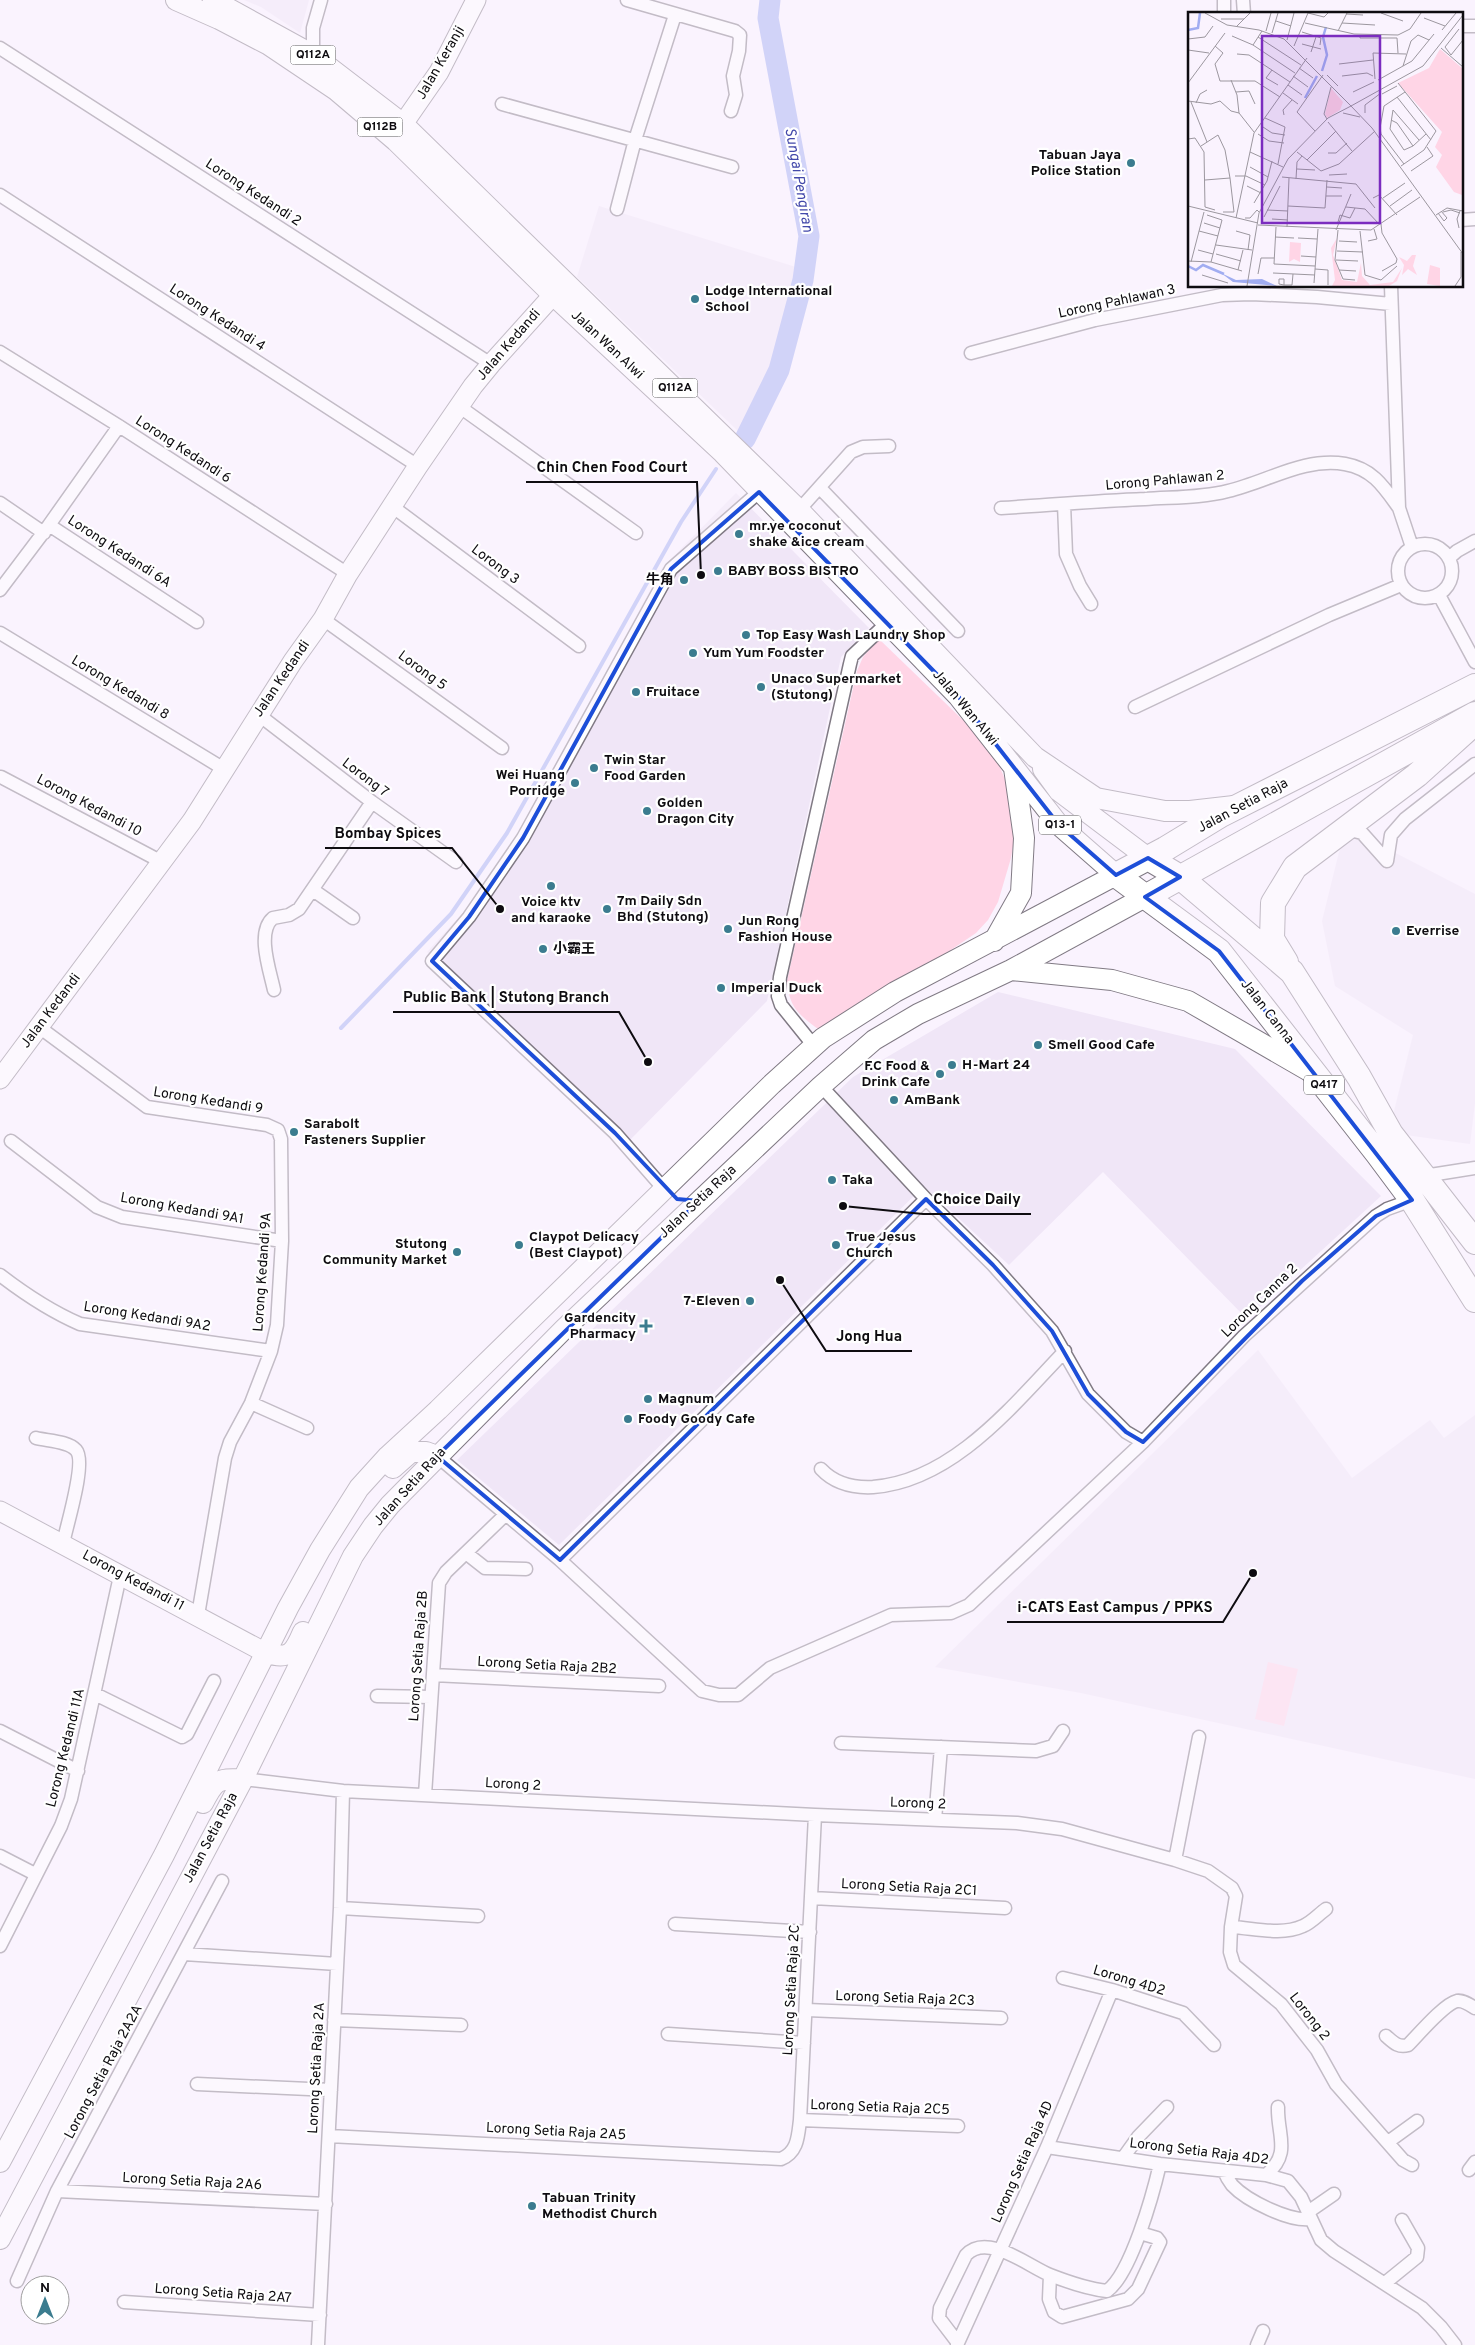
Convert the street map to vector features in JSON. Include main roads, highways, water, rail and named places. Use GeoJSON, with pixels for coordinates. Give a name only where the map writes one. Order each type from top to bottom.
{"type":"FeatureCollection","features":[{"type":"Feature","properties":{"kind":"highway","name":"Jalan Setia Raja"},"geometry":{"type":"LineString","coordinates":[[1116,875],[1240,805],[1475,686]]}},
{"type":"Feature","properties":{"kind":"highway"},"geometry":{"type":"LineString","coordinates":[[1145,896],[1475,714]]}},
{"type":"Feature","properties":{"kind":"highway"},"geometry":{"type":"LineString","coordinates":[[1292,972],[1272,939],[1273,903],[1295,867],[1417,775],[1475,723]]}},
{"type":"Feature","properties":{"kind":"highway","name":"Q417"},"geometry":{"type":"LineString","coordinates":[[1148,858],[1180,877],[1292,972],[1359,1077],[1391,1134],[1475,1242]]}},
{"type":"Feature","properties":{"kind":"highway","name":"Jalan Canna"},"geometry":{"type":"LineString","coordinates":[[1116,875],[1219,951],[1412,1200],[1475,1300]]}},
{"type":"Feature","properties":{"kind":"main road","name":"Jalan Wan Alwi"},"geometry":{"type":"LineString","coordinates":[[176,0],[270,45],[336,90],[396,141],[560,288],[732,454],[799,510],[1035,757]]}},
{"type":"Feature","properties":{"kind":"main road","name":"Jalan Wan Alwi"},"geometry":{"type":"LineString","coordinates":[[213,0],[313,55],[403,124],[560,288]]}},
{"type":"Feature","properties":{"kind":"main road","name":"Jalan Wan Alwi"},"geometry":{"type":"LineString","coordinates":[[732,454],[759,492],[958,696],[1014,766]]}},
{"type":"Feature","properties":{"kind":"main road"},"geometry":{"type":"LineString","coordinates":[[1035,757],[1096,798],[1104,800],[1165,811],[1190,811],[1240,805]]}},
{"type":"Feature","properties":{"kind":"main road"},"geometry":{"type":"LineString","coordinates":[[1035,757],[1060,791],[1148,858]]}},
{"type":"Feature","properties":{"kind":"main road"},"geometry":{"type":"LineString","coordinates":[[994,941],[1021,893],[1024,838],[1014,766]]}},
{"type":"Feature","properties":{"kind":"main road","name":"Jalan Canna"},"geometry":{"type":"LineString","coordinates":[[1014,766],[1060,825],[1116,875]]}},
{"type":"Feature","properties":{"kind":"main road"},"geometry":{"type":"LineString","coordinates":[[0,2162],[164,1855],[288,1608],[320,1550],[359,1488],[388,1456],[438,1410],[772,1084],[823,1038],[895,992],[1116,875]]}},
{"type":"Feature","properties":{"kind":"main road","name":"Jalan Setia Raja"},"geometry":{"type":"LineString","coordinates":[[0,2239],[243,1779],[354,1556],[373,1526],[390,1505],[564,1329],[821,1086],[874,1040],[918,1014],[1011,970],[1145,896]]}},
{"type":"Feature","properties":{"kind":"main road"},"geometry":{"type":"LineString","coordinates":[[1011,970],[1112,980],[1188,1001],[1317,1075]]}},
{"type":"Feature","properties":{"kind":"main road"},"geometry":{"type":"LineString","coordinates":[[664,1189],[677,1199],[686,1200],[740,1162]]}},
{"type":"Feature","properties":{"kind":"main road"},"geometry":{"type":"LineString","coordinates":[[288,1608],[308,1595],[356,1510],[404,1456],[418,1452],[426,1452],[437,1456]]}},
{"type":"Feature","properties":{"kind":"main road"},"geometry":{"type":"LineString","coordinates":[[266,1653],[278,1657],[287,1656],[295,1650],[324,1587],[360,1524],[376,1507],[390,1505]]}},
{"type":"Feature","properties":{"kind":"main road"},"geometry":{"type":"LineString","coordinates":[[164,1855],[180,1844],[214,1783],[222,1779],[243,1779]]}},
{"type":"Feature","properties":{"kind":"waterway","name":"Sungai Pengiran"},"geometry":{"type":"LineString","coordinates":[[745,439],[779,370],[803,280],[809,236],[768,18],[770,0]]}},
{"type":"Feature","properties":{"kind":"waterway"},"geometry":{"type":"LineString","coordinates":[[341,1028],[451,914],[507,833],[681,522],[716,469]]}},
{"type":"Feature","properties":{"kind":"place","name":"Tabuan Jaya Police Station"},"geometry":{"type":"Point","coordinates":[1131,163]}},
{"type":"Feature","properties":{"kind":"place","name":"Lodge International School"},"geometry":{"type":"Point","coordinates":[695,299]}},
{"type":"Feature","properties":{"kind":"place","name":"mr.ye coconut shake &ice cream"},"geometry":{"type":"Point","coordinates":[739,534]}},
{"type":"Feature","properties":{"kind":"place","name":"BABY BOSS BISTRO"},"geometry":{"type":"Point","coordinates":[718,571]}},
{"type":"Feature","properties":{"kind":"place","name":"Chin Chen Food Court"},"geometry":{"type":"Point","coordinates":[701,575]}},
{"type":"Feature","properties":{"kind":"place","name":"牛角"},"geometry":{"type":"Point","coordinates":[684,580]}},
{"type":"Feature","properties":{"kind":"place","name":"Top Easy Wash Laundry Shop"},"geometry":{"type":"Point","coordinates":[746,635]}},
{"type":"Feature","properties":{"kind":"place","name":"Yum Yum Foodster"},"geometry":{"type":"Point","coordinates":[693,653]}},
{"type":"Feature","properties":{"kind":"place","name":"Unaco Supermarket (Stutong)"},"geometry":{"type":"Point","coordinates":[761,687]}},
{"type":"Feature","properties":{"kind":"place","name":"Fruitace"},"geometry":{"type":"Point","coordinates":[636,692]}},
{"type":"Feature","properties":{"kind":"place","name":"Twin Star Food Garden"},"geometry":{"type":"Point","coordinates":[594,768]}},
{"type":"Feature","properties":{"kind":"place","name":"Wei Huang Porridge"},"geometry":{"type":"Point","coordinates":[575,783]}},
{"type":"Feature","properties":{"kind":"place","name":"Golden Dragon City"},"geometry":{"type":"Point","coordinates":[647,811]}},
{"type":"Feature","properties":{"kind":"place","name":"Voice ktv and karaoke"},"geometry":{"type":"Point","coordinates":[551,886]}},
{"type":"Feature","properties":{"kind":"place","name":"Bombay Spices"},"geometry":{"type":"Point","coordinates":[500,909]}},
{"type":"Feature","properties":{"kind":"place","name":"7m Daily Sdn Bhd (Stutong)"},"geometry":{"type":"Point","coordinates":[607,909]}},
{"type":"Feature","properties":{"kind":"place","name":"Jun Rong Fashion House"},"geometry":{"type":"Point","coordinates":[728,929]}},
{"type":"Feature","properties":{"kind":"place","name":"Everrise"},"geometry":{"type":"Point","coordinates":[1396,931]}},
{"type":"Feature","properties":{"kind":"place","name":"小霸王"},"geometry":{"type":"Point","coordinates":[543,949]}},
{"type":"Feature","properties":{"kind":"place","name":"Imperial Duck"},"geometry":{"type":"Point","coordinates":[721,988]}},
{"type":"Feature","properties":{"kind":"place","name":"Smell Good Cafe"},"geometry":{"type":"Point","coordinates":[1038,1045]}},
{"type":"Feature","properties":{"kind":"place","name":"Public Bank | Stutong Branch"},"geometry":{"type":"Point","coordinates":[648,1062]}},
{"type":"Feature","properties":{"kind":"place","name":"H-Mart 24"},"geometry":{"type":"Point","coordinates":[952,1065]}},
{"type":"Feature","properties":{"kind":"place","name":"F.C Food & Drink Cafe"},"geometry":{"type":"Point","coordinates":[940,1074]}},
{"type":"Feature","properties":{"kind":"place","name":"AmBank"},"geometry":{"type":"Point","coordinates":[894,1100]}},
{"type":"Feature","properties":{"kind":"place","name":"Sarabolt Fasteners Supplier"},"geometry":{"type":"Point","coordinates":[294,1132]}},
{"type":"Feature","properties":{"kind":"place","name":"Taka"},"geometry":{"type":"Point","coordinates":[832,1180]}},
{"type":"Feature","properties":{"kind":"place","name":"Choice Daily"},"geometry":{"type":"Point","coordinates":[843,1206]}},
{"type":"Feature","properties":{"kind":"place","name":"Claypot Delicacy (Best Claypot)"},"geometry":{"type":"Point","coordinates":[519,1245]}},
{"type":"Feature","properties":{"kind":"place","name":"True Jesus Church"},"geometry":{"type":"Point","coordinates":[836,1245]}},
{"type":"Feature","properties":{"kind":"place","name":"Stutong Community Market"},"geometry":{"type":"Point","coordinates":[457,1252]}},
{"type":"Feature","properties":{"kind":"place","name":"Jong Hua"},"geometry":{"type":"Point","coordinates":[780,1280]}},
{"type":"Feature","properties":{"kind":"place","name":"7-Eleven"},"geometry":{"type":"Point","coordinates":[750,1301]}},
{"type":"Feature","properties":{"kind":"place","name":"Gardencity Pharmacy"},"geometry":{"type":"Point","coordinates":[646,1326]}},
{"type":"Feature","properties":{"kind":"place","name":"Magnum"},"geometry":{"type":"Point","coordinates":[648,1399]}},
{"type":"Feature","properties":{"kind":"place","name":"Foody Goody Cafe"},"geometry":{"type":"Point","coordinates":[628,1419]}},
{"type":"Feature","properties":{"kind":"place","name":"i-CATS East Campus / PPKS"},"geometry":{"type":"Point","coordinates":[1253,1573]}},
{"type":"Feature","properties":{"kind":"place","name":"Tabuan Trinity Methodist Church"},"geometry":{"type":"Point","coordinates":[532,2206]}}]}
